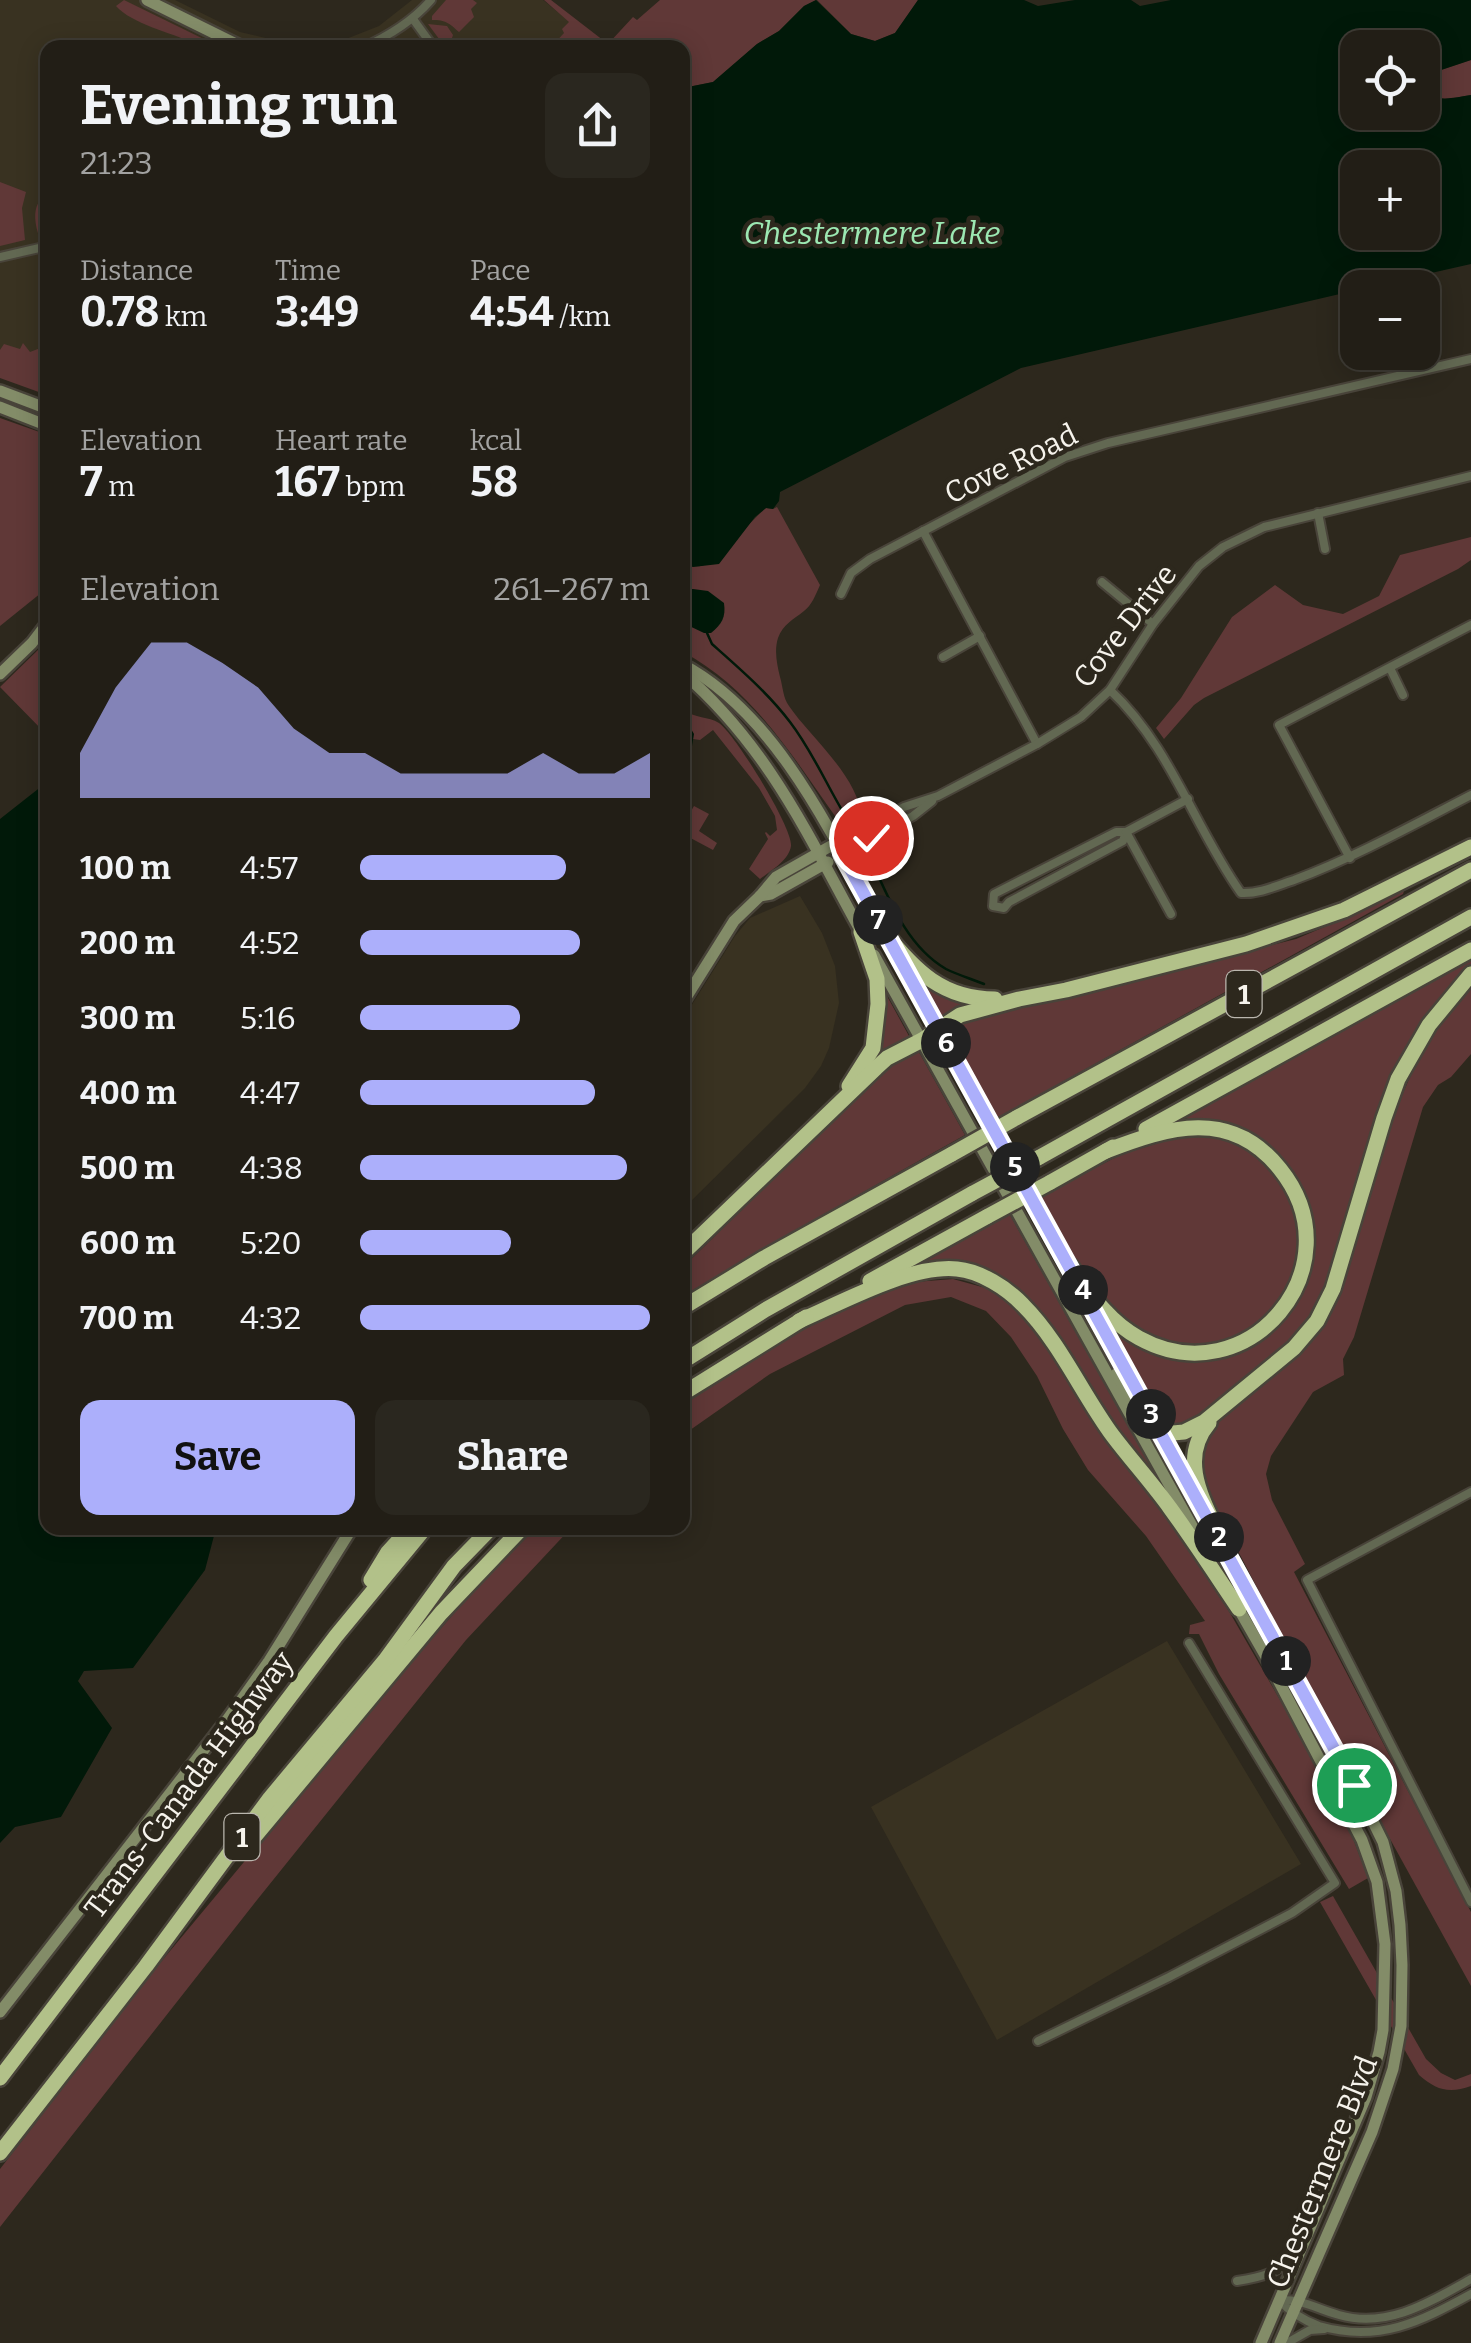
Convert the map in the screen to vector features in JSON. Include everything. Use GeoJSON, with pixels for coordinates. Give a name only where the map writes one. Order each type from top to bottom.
{"type":"FeatureCollection","features":[{"type":"Feature","properties":{"kind":"highway"},"geometry":{"type":"LineString","coordinates":[[690,1246],[887,1058],[960,1015],[1246,944],[1344,910],[1471,848]]}},
{"type":"Feature","properties":{"kind":"highway","name":"1"},"geometry":{"type":"LineString","coordinates":[[690,1303],[1016,1118],[1471,870]]}},
{"type":"Feature","properties":{"kind":"highway","name":"1"},"geometry":{"type":"LineString","coordinates":[[690,1357],[765,1310],[1471,917]]}},
{"type":"Feature","properties":{"kind":"highway"},"geometry":{"type":"LineString","coordinates":[[836,1106],[872,1048],[877,979],[861,932]]}},
{"type":"Feature","properties":{"kind":"highway"},"geometry":{"type":"LineString","coordinates":[[884,933],[909,963],[934,983],[973,998],[1018,999]]}},
{"type":"Feature","properties":{"kind":"highway"},"geometry":{"type":"LineString","coordinates":[[690,1389],[798,1321],[1471,950]]}},
{"type":"Feature","properties":{"kind":"highway"},"geometry":{"type":"LineString","coordinates":[[1162,1434],[1195,1428],[1294,1348],[1316,1321],[1338,1272],[1398,1079],[1429,1025],[1471,974]]}},
{"type":"Feature","properties":{"kind":"highway"},"geometry":{"type":"LineString","coordinates":[[1070,1267],[1102,1308],[1124,1328],[1138,1338],[1184,1353],[1218,1351],[1249,1338],[1285,1308],[1299,1280],[1306,1249],[1304,1212],[1287,1178],[1263,1150],[1221,1130],[1190,1127],[1159,1132],[1106,1151]]}},
{"type":"Feature","properties":{"kind":"highway"},"geometry":{"type":"LineString","coordinates":[[798,1321],[904,1276],[932,1270],[958,1269],[1000,1287],[1039,1322],[1114,1436],[1168,1505],[1239,1609]]}},
{"type":"Feature","properties":{"kind":"highway"},"geometry":{"type":"LineString","coordinates":[[1221,1408],[1198,1438],[1192,1462],[1224,1546]]}},
{"type":"Feature","properties":{"kind":"highway"},"geometry":{"type":"LineString","coordinates":[[336,1636],[388,1552],[404,1535]]}},
{"type":"Feature","properties":{"kind":"highway","name":"Trans-Canada Highway"},"geometry":{"type":"LineString","coordinates":[[0,2078],[336,1636],[418,1535]]}},
{"type":"Feature","properties":{"kind":"highway","name":"1"},"geometry":{"type":"LineString","coordinates":[[0,2154],[270,1798],[386,1659],[454,1566],[484,1535]]}},
{"type":"Feature","properties":{"kind":"highway"},"geometry":{"type":"LineString","coordinates":[[107,2016],[440,1614],[515,1535]]}},
{"type":"Feature","properties":{"kind":"main road"},"geometry":{"type":"LineString","coordinates":[[148,0],[228,40]]}},
{"type":"Feature","properties":{"kind":"main road"},"geometry":{"type":"LineString","coordinates":[[0,391],[40,406]]}},
{"type":"Feature","properties":{"kind":"main road"},"geometry":{"type":"LineString","coordinates":[[0,407],[40,423]]}},
{"type":"Feature","properties":{"kind":"main road"},"geometry":{"type":"LineString","coordinates":[[0,674],[40,632]]}},
{"type":"Feature","properties":{"kind":"main road"},"geometry":{"type":"LineString","coordinates":[[690,668],[732,699],[760,728],[799,782],[1162,1434]]}},
{"type":"Feature","properties":{"kind":"main road"},"geometry":{"type":"LineString","coordinates":[[690,679],[764,760],[1035,1244],[1070,1292],[1141,1414],[1162,1434]]}},
{"type":"Feature","properties":{"kind":"main road"},"geometry":{"type":"LineString","coordinates":[[690,991],[734,921],[760,896],[771,894],[839,848]]}},
{"type":"Feature","properties":{"kind":"main road","name":"Chestermere Blvd"},"geometry":{"type":"LineString","coordinates":[[1035,1244],[1266,1655],[1362,1840],[1377,1882],[1386,1969],[1379,2052],[1366,2097],[1261,2343]]}},
{"type":"Feature","properties":{"kind":"main road","name":"Chestermere Blvd"},"geometry":{"type":"LineString","coordinates":[[1162,1434],[1354,1785],[1383,1842],[1396,1891],[1402,1965],[1401,2026],[1393,2069],[1372,2132],[1298,2299],[1283,2343]]}},
{"type":"Feature","properties":{"kind":"main road"},"geometry":{"type":"LineString","coordinates":[[0,2012],[228,1720],[348,1535]]}},
{"type":"Feature","properties":{"kind":"street"},"geometry":{"type":"LineString","coordinates":[[380,40],[413,19],[431,0]]}},
{"type":"Feature","properties":{"kind":"street"},"geometry":{"type":"LineString","coordinates":[[413,19],[428,40]]}},
{"type":"Feature","properties":{"kind":"street"},"geometry":{"type":"LineString","coordinates":[[0,257],[40,248]]}},
{"type":"Feature","properties":{"kind":"street","name":"Cove Road"},"geometry":{"type":"LineString","coordinates":[[1037,744],[923,531],[1078,453],[1471,359]]}},
{"type":"Feature","properties":{"kind":"street","name":"Cove Drive"},"geometry":{"type":"LineString","coordinates":[[839,848],[904,807],[938,796],[1080,717],[1110,690],[1153,624],[1199,566],[1223,546],[1264,527],[1471,476]]}},
{"type":"Feature","properties":{"kind":"street"},"geometry":{"type":"LineString","coordinates":[[1318,513],[1325,549]]}},
{"type":"Feature","properties":{"kind":"street"},"geometry":{"type":"LineString","coordinates":[[841,594],[851,573],[860,566],[923,531]]}},
{"type":"Feature","properties":{"kind":"street"},"geometry":{"type":"LineString","coordinates":[[1102,582],[1153,624]]}},
{"type":"Feature","properties":{"kind":"street"},"geometry":{"type":"LineString","coordinates":[[1350,858],[1279,726],[1471,625]]}},
{"type":"Feature","properties":{"kind":"street"},"geometry":{"type":"LineString","coordinates":[[943,657],[980,636]]}},
{"type":"Feature","properties":{"kind":"street"},"geometry":{"type":"LineString","coordinates":[[1390,668],[1403,695]]}},
{"type":"Feature","properties":{"kind":"street"},"geometry":{"type":"LineString","coordinates":[[1110,690],[1146,729],[1241,893],[1266,890],[1350,858],[1471,795]]}},
{"type":"Feature","properties":{"kind":"street"},"geometry":{"type":"LineString","coordinates":[[1126,832],[1123,840],[1004,908],[993,906],[994,894],[1188,799]]}},
{"type":"Feature","properties":{"kind":"street"},"geometry":{"type":"LineString","coordinates":[[1126,832],[1171,914]]}},
{"type":"Feature","properties":{"kind":"street"},"geometry":{"type":"LineString","coordinates":[[1471,1492],[1307,1580],[1471,1902]]}},
{"type":"Feature","properties":{"kind":"street"},"geometry":{"type":"LineString","coordinates":[[1038,2041],[1292,1913],[1335,1883],[1189,1643]]}},
{"type":"Feature","properties":{"kind":"street","name":"Chestermere Blvd"},"geometry":{"type":"LineString","coordinates":[[1236,2281],[1274,2273],[1300,2252]]}},
{"type":"Feature","properties":{"kind":"street"},"geometry":{"type":"LineString","coordinates":[[1280,2300],[1298,2299],[1345,2317],[1374,2318],[1419,2308],[1471,2278]]}},
{"type":"Feature","properties":{"kind":"street"},"geometry":{"type":"LineString","coordinates":[[1280,2300],[1292,2314],[1328,2329],[1352,2334],[1384,2333],[1413,2324],[1471,2294]]}},
{"type":"Feature","properties":{"kind":"street","name":"Chestermere Blvd"},"geometry":{"type":"LineString","coordinates":[[1283,2343],[1310,2330],[1328,2329]]}},
{"type":"Feature","properties":{"kind":"shaded area"},"geometry":{"type":"Polygon","coordinates":[[[0,0],[175,0],[240,32],[274,40],[40,40],[40,380],[0,365],[0,0]]]}},
{"type":"Feature","properties":{"kind":"shaded area"},"geometry":{"type":"Polygon","coordinates":[[[124,0],[206,40],[185,40],[141,23],[116,6],[124,0]]]}},
{"type":"Feature","properties":{"kind":"shaded area"},"geometry":{"type":"Polygon","coordinates":[[[412,0],[543,0],[592,40],[341,40],[379,26],[412,0]]]}},
{"type":"Feature","properties":{"kind":"shaded area"},"geometry":{"type":"Polygon","coordinates":[[[446,0],[477,3],[471,9],[474,17],[459,32],[447,23],[432,20],[446,0]]]}},
{"type":"Feature","properties":{"kind":"shaded area"},"geometry":{"type":"Polygon","coordinates":[[[544,0],[551,0],[603,40],[558,40],[569,22],[544,0]]]}},
{"type":"Feature","properties":{"kind":"shaded area"},"geometry":{"type":"Polygon","coordinates":[[[660,0],[816,0],[804,6],[779,31],[757,44],[713,82],[690,87],[690,40],[612,40],[633,17],[637,20],[660,0]]]}},
{"type":"Feature","properties":{"kind":"shaded area"},"geometry":{"type":"Polygon","coordinates":[[[817,0],[918,0],[895,33],[875,41],[851,34],[817,0]]]}},
{"type":"Feature","properties":{"kind":"shaded area"},"geometry":{"type":"Polygon","coordinates":[[[428,24],[447,26],[453,35],[454,40],[440,40],[428,24]]]}},
{"type":"Feature","properties":{"kind":"shaded area"},"geometry":{"type":"Polygon","coordinates":[[[1471,60],[1471,95],[1440,99],[1440,70],[1471,60]]]}},
{"type":"Feature","properties":{"kind":"shaded area"},"geometry":{"type":"Polygon","coordinates":[[[0,182],[26,192],[22,208],[25,240],[0,246],[0,182]]]}},
{"type":"Feature","properties":{"kind":"shaded area"},"geometry":{"type":"Polygon","coordinates":[[[40,201],[39,236],[36,211],[40,201]]]}},
{"type":"Feature","properties":{"kind":"shaded area"},"geometry":{"type":"Polygon","coordinates":[[[23,343],[30,352],[40,348],[40,392],[0,378],[0,350],[4,344],[20,349],[23,343]]]}},
{"type":"Feature","properties":{"kind":"shaded area"},"geometry":{"type":"Polygon","coordinates":[[[0,418],[40,432],[40,594],[0,626],[0,418]]]}},
{"type":"Feature","properties":{"kind":"shaded area"},"geometry":{"type":"Polygon","coordinates":[[[777,507],[820,585],[809,606],[778,638],[776,658],[784,696],[855,792],[860,823],[835,816],[750,704],[690,656],[690,565],[707,564],[766,508],[777,507]]]}},
{"type":"Feature","properties":{"kind":"shaded area"},"geometry":{"type":"Polygon","coordinates":[[[1471,537],[1471,560],[1458,569],[1204,698],[1164,739],[1156,728],[1181,698],[1232,617],[1275,585],[1303,605],[1343,614],[1379,596],[1400,555],[1471,537]]]}},
{"type":"Feature","properties":{"kind":"shaded area"},"geometry":{"type":"Polygon","coordinates":[[[40,648],[40,728],[0,687],[40,648]]]}},
{"type":"Feature","properties":{"kind":"shaded area"},"geometry":{"type":"Polygon","coordinates":[[[690,713],[719,723],[762,782],[783,821],[790,851],[760,879],[749,869],[768,839],[765,833],[770,836],[777,830],[775,816],[759,788],[713,730],[700,740],[693,739],[690,713]]]}},
{"type":"Feature","properties":{"kind":"shaded area"},"geometry":{"type":"Polygon","coordinates":[[[694,806],[709,814],[699,831],[717,843],[713,850],[690,838],[690,813],[694,806]]]}},
{"type":"Feature","properties":{"kind":"shaded area"},"geometry":{"type":"Polygon","coordinates":[[[1399,890],[1403,894],[997,1118],[949,1032],[957,1023],[990,1012],[1296,939],[1399,890]]]}},
{"type":"Feature","properties":{"kind":"shaded area"},"geometry":{"type":"Polygon","coordinates":[[[800,896],[822,933],[835,966],[839,1003],[829,1048],[805,1088],[690,1202],[690,1008],[750,918],[800,896]]]}},
{"type":"Feature","properties":{"kind":"shaded area"},"geometry":{"type":"Polygon","coordinates":[[[1471,956],[1471,966],[1448,989],[1407,1047],[1385,1090],[1327,1288],[1313,1312],[1287,1344],[1225,1399],[1194,1421],[1169,1427],[1118,1331],[1148,1349],[1169,1355],[1209,1356],[1242,1349],[1268,1334],[1289,1312],[1303,1286],[1311,1258],[1312,1228],[1306,1199],[1293,1173],[1247,1132],[1180,1116],[1471,956]]]}},
{"type":"Feature","properties":{"kind":"shaded area"},"geometry":{"type":"Polygon","coordinates":[[[921,982],[969,1003],[942,1018],[921,982]]]}},
{"type":"Feature","properties":{"kind":"shaded area"},"geometry":{"type":"Polygon","coordinates":[[[1471,984],[1471,1054],[1451,1077],[1438,1085],[1423,1107],[1354,1337],[1343,1359],[1344,1375],[1313,1392],[1271,1456],[1266,1474],[1272,1500],[1305,1564],[1294,1572],[1471,1912],[1471,1986],[1346,1759],[1210,1497],[1200,1465],[1202,1448],[1211,1431],[1242,1399],[1309,1344],[1334,1305],[1403,1093],[1428,1044],[1471,984]]]}},
{"type":"Feature","properties":{"kind":"shaded area"},"geometry":{"type":"Polygon","coordinates":[[[887,996],[909,1036],[876,1059],[882,1035],[887,996]]]}},
{"type":"Feature","properties":{"kind":"shaded area"},"geometry":{"type":"Polygon","coordinates":[[[919,1052],[965,1135],[690,1292],[690,1260],[897,1059],[919,1052]]]}},
{"type":"Feature","properties":{"kind":"shaded area"},"geometry":{"type":"Polygon","coordinates":[[[1185,1135],[1216,1137],[1255,1156],[1284,1188],[1297,1229],[1294,1272],[1280,1299],[1246,1331],[1205,1344],[1161,1339],[1120,1316],[1086,1275],[1041,1196],[1122,1154],[1185,1135]]]}},
{"type":"Feature","properties":{"kind":"shaded area"},"geometry":{"type":"Polygon","coordinates":[[[1009,1213],[1153,1470],[1148,1472],[1125,1442],[1058,1336],[1025,1296],[977,1266],[924,1261],[1009,1213]]]}},
{"type":"Feature","properties":{"kind":"shaded area"},"geometry":{"type":"Polygon","coordinates":[[[953,1279],[993,1290],[1027,1317],[1088,1412],[1172,1524],[1230,1613],[1318,1766],[1368,1878],[1349,1889],[1219,1674],[1199,1634],[1189,1634],[1190,1625],[1205,1621],[1146,1536],[1088,1470],[1037,1376],[1011,1337],[986,1311],[951,1297],[905,1305],[770,1374],[690,1430],[690,1399],[802,1330],[902,1283],[953,1279]]]}},
{"type":"Feature","properties":{"kind":"shaded area"},"geometry":{"type":"Polygon","coordinates":[[[526,1535],[564,1535],[466,1640],[0,2227],[0,2169],[155,1969],[481,1582],[526,1535]]]}},
{"type":"Feature","properties":{"kind":"shaded area"},"geometry":{"type":"Polygon","coordinates":[[[1167,1641],[1301,1864],[997,2040],[871,1807],[1167,1641]]]}},
{"type":"Feature","properties":{"kind":"shaded area"},"geometry":{"type":"Polygon","coordinates":[[[1333,1896],[1426,2059],[1455,2080],[1471,2074],[1471,2086],[1443,2089],[1419,2075],[1320,1902],[1333,1896]]]}},
{"type":"Feature","properties":{"kind":"water","name":"Chestermere Lake"},"geometry":{"type":"Polygon","coordinates":[[[816,0],[851,34],[875,41],[895,33],[918,0],[1024,0],[1038,6],[1075,0],[1131,0],[1140,6],[1171,0],[1471,0],[1471,60],[1440,70],[1440,30],[1340,30],[1340,130],[1440,130],[1440,98],[1471,95],[1471,264],[1440,271],[1340,270],[1340,294],[1021,368],[780,492],[773,509],[766,508],[755,517],[719,564],[690,566],[690,87],[713,82],[816,0]]]}},
{"type":"Feature","properties":{"kind":"water"},"geometry":{"type":"Polygon","coordinates":[[[690,589],[708,591],[724,603],[722,620],[711,633],[690,626],[690,589]]]}},
{"type":"Feature","properties":{"kind":"water"},"geometry":{"type":"Polygon","coordinates":[[[40,788],[40,1535],[214,1535],[205,1570],[133,1668],[84,1671],[78,1681],[112,1728],[61,1817],[15,1827],[0,1843],[0,819],[40,788]]]}},
{"type":"Feature","properties":{"kind":"waterway"},"geometry":{"type":"LineString","coordinates":[[707,633],[712,644],[790,722],[846,817]]}},
{"type":"Feature","properties":{"kind":"waterway"},"geometry":{"type":"LineString","coordinates":[[873,864],[902,922],[921,949],[946,969],[984,984]]}},
{"type":"Feature","properties":{"kind":"route"},"geometry":{"type":"LineString","coordinates":[[871,838],[842,854],[1354,1785]]}}]}
